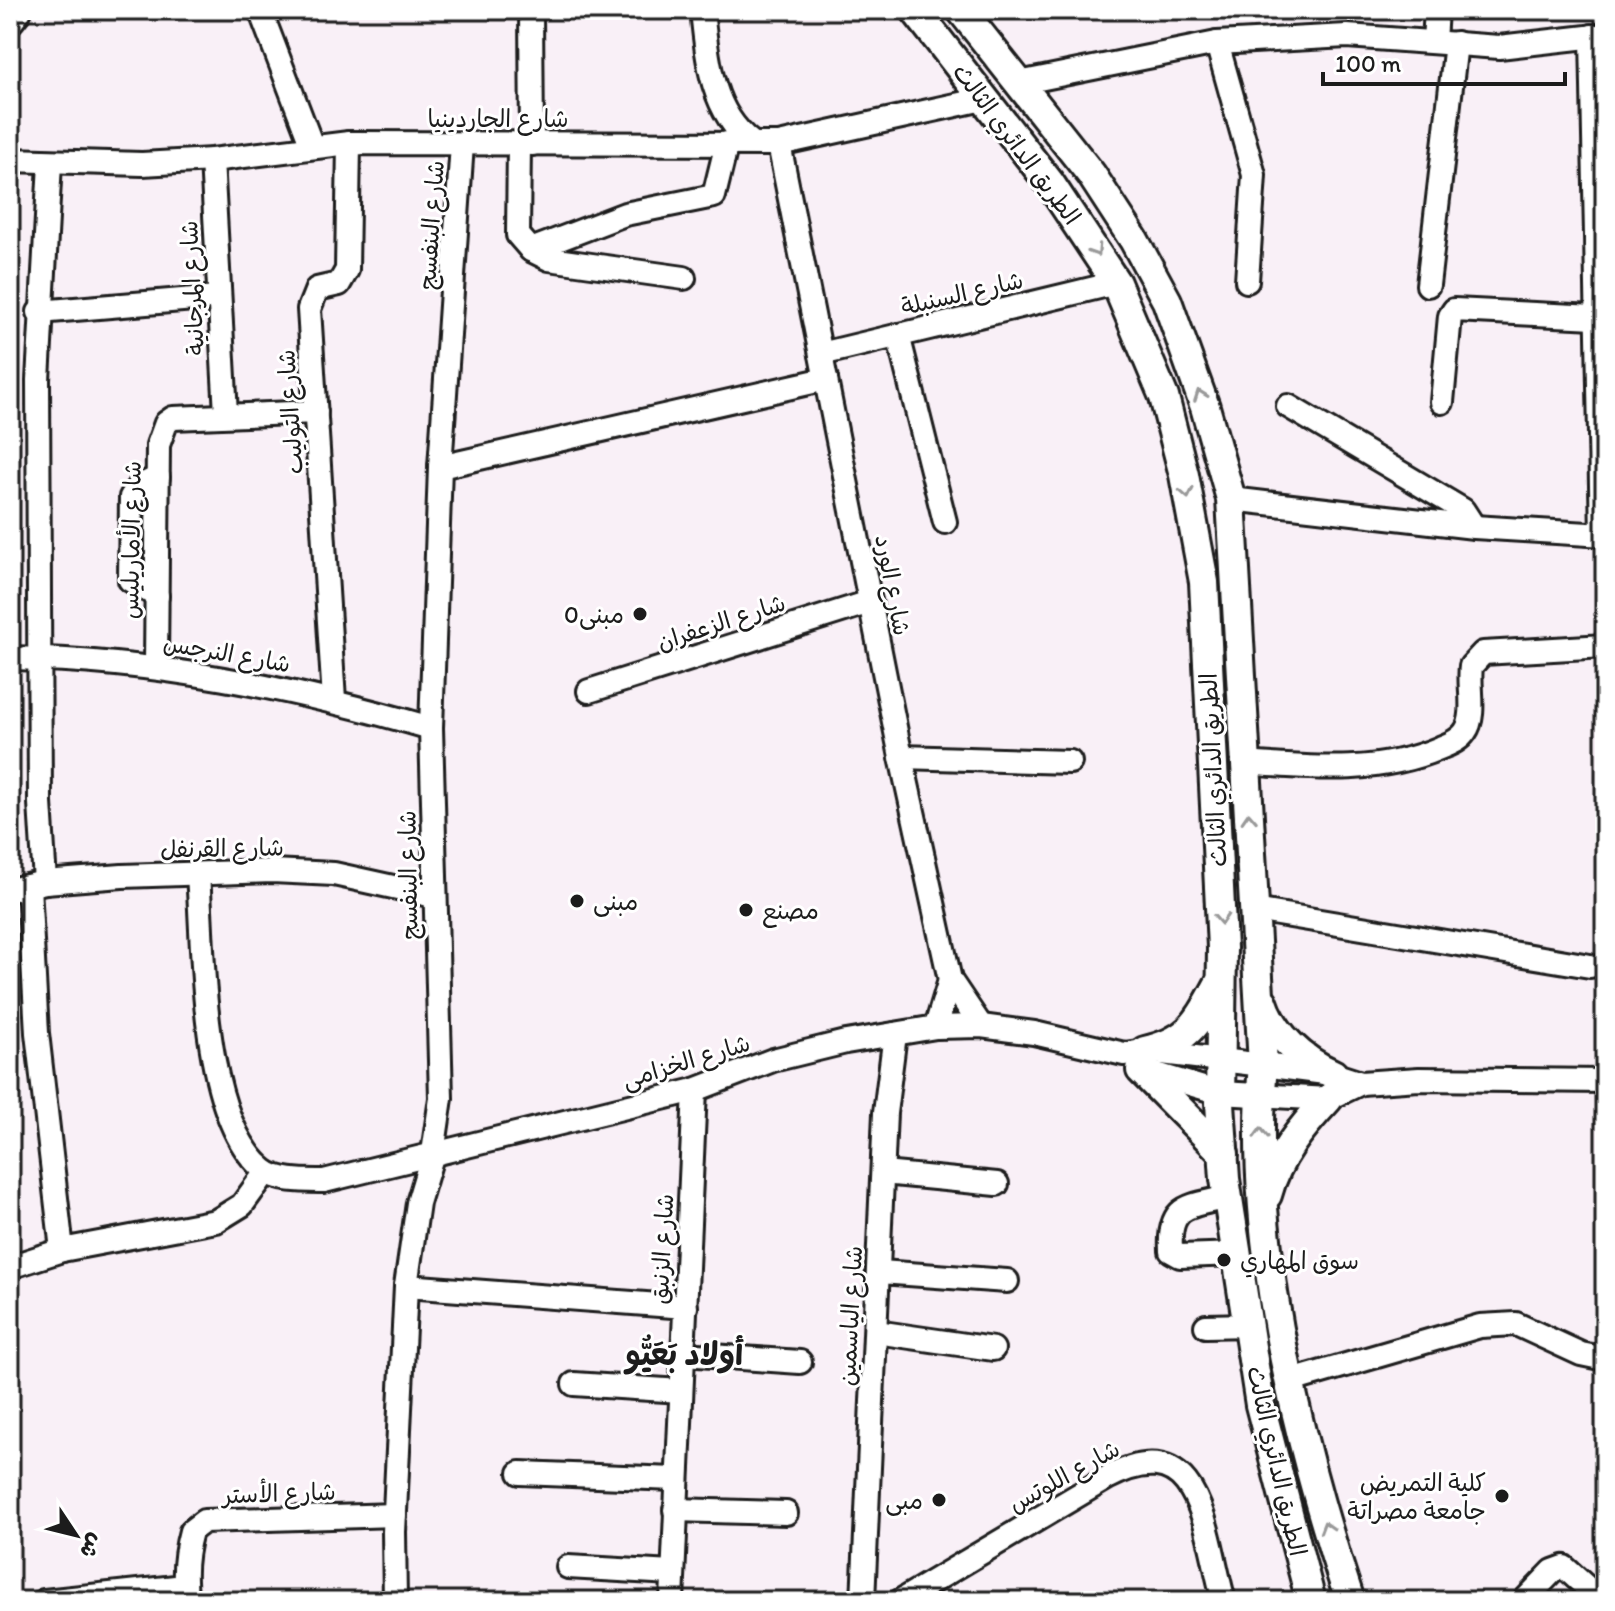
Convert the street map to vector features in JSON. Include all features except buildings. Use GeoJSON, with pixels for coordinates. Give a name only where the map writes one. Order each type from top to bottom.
{"type":"FeatureCollection","features":[{"type":"Feature","properties":{"kind":"main road"},"geometry":{"type":"LineString","coordinates":[[10,19],[17,10]]}},
{"type":"Feature","properties":{"kind":"main road","name":"الطريق الدائري الثالث"},"geometry":{"type":"LineString","coordinates":[[915,10],[1049,182],[1116,283],[1164,397],[1204,582],[1221,980],[1220,1093],[1228,1197],[1260,1405],[1311,1601]]}},
{"type":"Feature","properties":{"kind":"main road","name":"الطريق الدائري الثالث"},"geometry":{"type":"LineString","coordinates":[[961,10],[1091,174],[1134,240],[1167,301],[1205,407],[1231,499],[1263,1065],[1260,1097],[1263,1219],[1291,1381],[1320,1508],[1350,1601]]}},
{"type":"Feature","properties":{"kind":"main road"},"geometry":{"type":"LineString","coordinates":[[1221,980],[1187,1034],[1174,1044],[1137,1058],[1224,1154]]}},
{"type":"Feature","properties":{"kind":"main road"},"geometry":{"type":"LineString","coordinates":[[1258,985],[1268,1016],[1281,1035],[1318,1068],[1330,1087],[1277,1165],[1263,1219]]}},
{"type":"Feature","properties":{"kind":"street"},"geometry":{"type":"LineString","coordinates":[[260,10],[312,146]]}},
{"type":"Feature","properties":{"kind":"street"},"geometry":{"type":"LineString","coordinates":[[531,10],[518,235],[531,250],[549,259],[684,278]]}},
{"type":"Feature","properties":{"kind":"street"},"geometry":{"type":"LineString","coordinates":[[702,10],[707,57],[723,110],[738,132],[751,142]]}},
{"type":"Feature","properties":{"kind":"street"},"geometry":{"type":"LineString","coordinates":[[1428,285],[1445,42],[1436,10]]}},
{"type":"Feature","properties":{"kind":"street"},"geometry":{"type":"LineString","coordinates":[[1019,83],[1217,43],[1347,36],[1499,47],[1598,36],[1599,329],[1604,535],[1474,527],[1231,499]]}},
{"type":"Feature","properties":{"kind":"street"},"geometry":{"type":"LineString","coordinates":[[1217,43],[1254,175],[1247,281]]}},
{"type":"Feature","properties":{"kind":"street","name":"شارع الجاردينيا"},"geometry":{"type":"LineString","coordinates":[[10,160],[50,163],[212,160],[349,143],[779,144],[983,99]]}},
{"type":"Feature","properties":{"kind":"street","name":"شارع التوليب"},"geometry":{"type":"LineString","coordinates":[[334,700],[310,300],[317,289],[339,284],[347,270],[349,143]]}},
{"type":"Feature","properties":{"kind":"street"},"geometry":{"type":"LineString","coordinates":[[531,250],[625,214],[714,196],[727,143]]}},
{"type":"Feature","properties":{"kind":"street","name":"شارع البنفسج"},"geometry":{"type":"LineString","coordinates":[[395,1601],[395,1515],[406,1286],[418,1203],[433,1153],[441,1098],[431,728],[440,467],[462,144]]}},
{"type":"Feature","properties":{"kind":"street","name":"شارع الورد"},"geometry":{"type":"LineString","coordinates":[[779,144],[901,757],[950,980],[981,1026]]}},
{"type":"Feature","properties":{"kind":"street","name":"شارع المرجانية"},"geometry":{"type":"LineString","coordinates":[[212,160],[226,414]]}},
{"type":"Feature","properties":{"kind":"street"},"geometry":{"type":"LineString","coordinates":[[50,163],[39,312],[40,803],[28,886],[37,1033],[62,1250]]}},
{"type":"Feature","properties":{"kind":"street","name":"شارع السنبلة"},"geometry":{"type":"LineString","coordinates":[[821,354],[1116,283]]}},
{"type":"Feature","properties":{"kind":"street"},"geometry":{"type":"LineString","coordinates":[[39,312],[218,297]]}},
{"type":"Feature","properties":{"kind":"street"},"geometry":{"type":"LineString","coordinates":[[1442,402],[1450,316],[1454,310],[1599,329]]}},
{"type":"Feature","properties":{"kind":"street"},"geometry":{"type":"LineString","coordinates":[[898,335],[945,522]]}},
{"type":"Feature","properties":{"kind":"street"},"geometry":{"type":"LineString","coordinates":[[440,467],[826,379]]}},
{"type":"Feature","properties":{"kind":"street"},"geometry":{"type":"LineString","coordinates":[[1288,406],[1463,510],[1474,527]]}},
{"type":"Feature","properties":{"kind":"street","name":"شارع الأماريليس"},"geometry":{"type":"LineString","coordinates":[[156,666],[158,445],[166,423],[173,418],[226,414],[316,412]]}},
{"type":"Feature","properties":{"kind":"street","name":"شارع الزعفران"},"geometry":{"type":"LineString","coordinates":[[589,691],[870,602]]}},
{"type":"Feature","properties":{"kind":"street"},"geometry":{"type":"LineString","coordinates":[[1245,763],[1339,769],[1409,761],[1458,740],[1465,732],[1470,721],[1471,666],[1483,653],[1605,646]]}},
{"type":"Feature","properties":{"kind":"street","name":"شارع النرجس"},"geometry":{"type":"LineString","coordinates":[[10,658],[156,666],[271,685],[431,728]]}},
{"type":"Feature","properties":{"kind":"street"},"geometry":{"type":"LineString","coordinates":[[901,757],[1070,762]]}},
{"type":"Feature","properties":{"kind":"street","name":"شارع القرنفل"},"geometry":{"type":"LineString","coordinates":[[28,886],[122,876],[272,871],[334,874],[434,896]]}},
{"type":"Feature","properties":{"kind":"street"},"geometry":{"type":"LineString","coordinates":[[10,1267],[62,1250],[216,1221],[242,1205],[266,1172],[237,1138],[225,1107],[212,1049],[198,875]]}},
{"type":"Feature","properties":{"kind":"street"},"geometry":{"type":"LineString","coordinates":[[1254,910],[1590,966]]}},
{"type":"Feature","properties":{"kind":"street"},"geometry":{"type":"LineString","coordinates":[[936,1027],[950,980]]}},
{"type":"Feature","properties":{"kind":"street","name":"شارع الخزامى"},"geometry":{"type":"LineString","coordinates":[[266,1172],[299,1181],[324,1181],[695,1090],[773,1060],[936,1027],[981,1026],[1060,1038],[1137,1058]]}},
{"type":"Feature","properties":{"kind":"street","name":"شارع الياسمين"},"geometry":{"type":"LineString","coordinates":[[863,1601],[885,1113],[895,1034]]}},
{"type":"Feature","properties":{"kind":"street"},"geometry":{"type":"LineString","coordinates":[[1137,1058],[1263,1065],[1330,1087]]}},
{"type":"Feature","properties":{"kind":"street"},"geometry":{"type":"LineString","coordinates":[[1137,1058],[1220,1093],[1260,1097],[1361,1083],[1499,1078],[1605,1081]]}},
{"type":"Feature","properties":{"kind":"street","name":"شارع الزنبق"},"geometry":{"type":"LineString","coordinates":[[672,1601],[675,1479],[695,1090]]}},
{"type":"Feature","properties":{"kind":"street"},"geometry":{"type":"LineString","coordinates":[[883,1173],[997,1184]]}},
{"type":"Feature","properties":{"kind":"street"},"geometry":{"type":"LineString","coordinates":[[1228,1197],[1180,1210],[1173,1218],[1171,1251],[1180,1256],[1238,1254]]}},
{"type":"Feature","properties":{"kind":"street"},"geometry":{"type":"LineString","coordinates":[[880,1272],[1007,1281]]}},
{"type":"Feature","properties":{"kind":"street"},"geometry":{"type":"LineString","coordinates":[[406,1286],[686,1307]]}},
{"type":"Feature","properties":{"kind":"street"},"geometry":{"type":"LineString","coordinates":[[1291,1381],[1480,1326],[1516,1324],[1581,1354],[1605,1359]]}},
{"type":"Feature","properties":{"kind":"street"},"geometry":{"type":"LineString","coordinates":[[1206,1326],[1249,1325]]}},
{"type":"Feature","properties":{"kind":"street"},"geometry":{"type":"LineString","coordinates":[[876,1332],[993,1349]]}},
{"type":"Feature","properties":{"kind":"street"},"geometry":{"type":"LineString","coordinates":[[683,1354],[800,1362]]}},
{"type":"Feature","properties":{"kind":"street"},"geometry":{"type":"LineString","coordinates":[[574,1384],[681,1391]]}},
{"type":"Feature","properties":{"kind":"street","name":"شارع اللوتس"},"geometry":{"type":"LineString","coordinates":[[900,1601],[1126,1467],[1149,1462],[1175,1468],[1186,1479],[1205,1528],[1224,1601]]}},
{"type":"Feature","properties":{"kind":"street"},"geometry":{"type":"LineString","coordinates":[[520,1473],[675,1479]]}},
{"type":"Feature","properties":{"kind":"street"},"geometry":{"type":"LineString","coordinates":[[675,1510],[786,1513]]}},
{"type":"Feature","properties":{"kind":"street","name":"شارع الأستر"},"geometry":{"type":"LineString","coordinates":[[186,1594],[191,1531],[204,1521],[395,1515]]}},
{"type":"Feature","properties":{"kind":"street"},"geometry":{"type":"LineString","coordinates":[[568,1567],[672,1573]]}},
{"type":"Feature","properties":{"kind":"street"},"geometry":{"type":"LineString","coordinates":[[1524,1601],[1553,1571],[1564,1567],[1602,1601]]}},
{"type":"Feature","properties":{"kind":"street"},"geometry":{"type":"LineString","coordinates":[[44,1601],[186,1594]]}},
{"type":"Feature","properties":{"kind":"place","name":"مبنى0"},"geometry":{"type":"Point","coordinates":[640,614]}},
{"type":"Feature","properties":{"kind":"place","name":"مبنى"},"geometry":{"type":"Point","coordinates":[577,901]}},
{"type":"Feature","properties":{"kind":"place","name":"مصنع"},"geometry":{"type":"Point","coordinates":[746,910]}},
{"type":"Feature","properties":{"kind":"place","name":"سوق المهاري"},"geometry":{"type":"Point","coordinates":[1224,1260]}},
{"type":"Feature","properties":{"kind":"place","name":"كلية التمريض جامعة مصراتة"},"geometry":{"type":"Point","coordinates":[1502,1496]}},
{"type":"Feature","properties":{"kind":"place","name":"مبى"},"geometry":{"type":"Point","coordinates":[939,1500]}},
{"type":"Feature","properties":{"kind":"district","name":"أولاد بَعَيُّو"},"geometry":{"type":"Point","coordinates":[684,1354]}}]}
